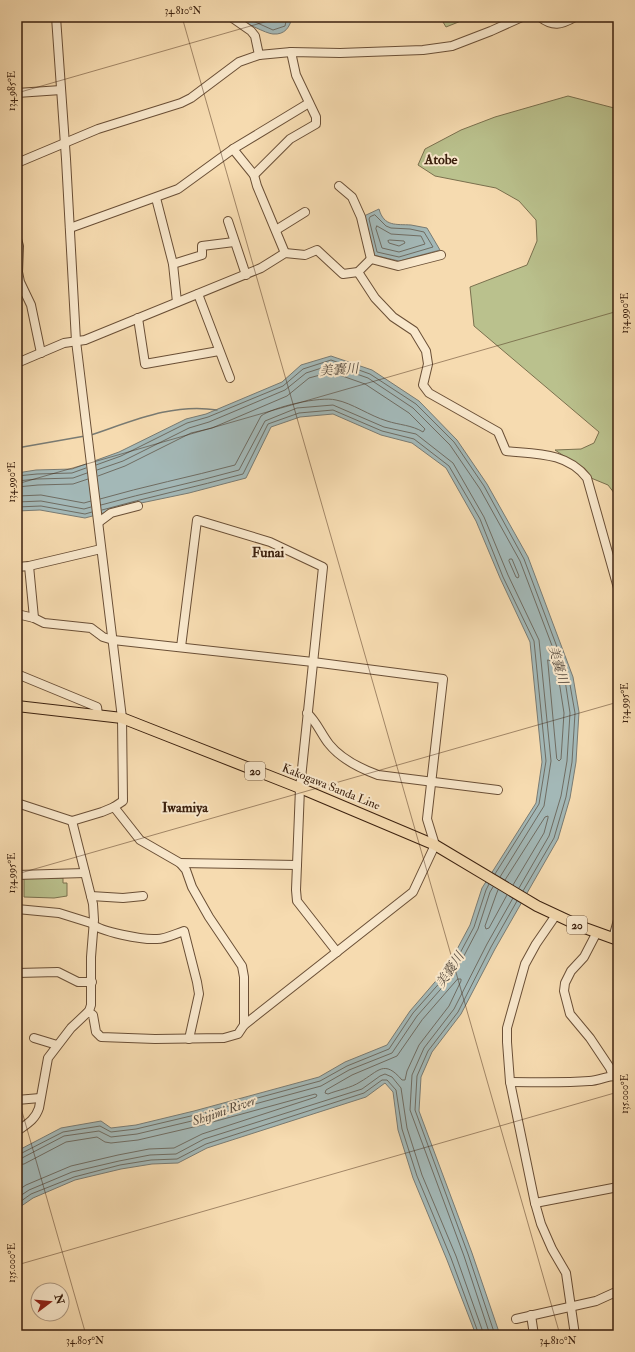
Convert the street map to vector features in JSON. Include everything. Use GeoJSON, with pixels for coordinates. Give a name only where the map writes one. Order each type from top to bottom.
{"type":"FeatureCollection","features":[{"type":"Feature","properties":{"kind":"main road","name":"Kakogawa Sanda Line"},"geometry":{"type":"LineString","coordinates":[[17,706],[98,714],[122,718],[300,788],[435,845],[481,874],[537,906],[616,939]]}},
{"type":"Feature","properties":{"kind":"street"},"geometry":{"type":"LineString","coordinates":[[17,803],[72,821],[114,808],[123,801],[122,718],[76,341],[65,143],[56,17]]}},
{"type":"Feature","properties":{"kind":"street"},"geometry":{"type":"LineString","coordinates":[[231,17],[251,31],[255,36],[259,55]]}},
{"type":"Feature","properties":{"kind":"street"},"geometry":{"type":"LineString","coordinates":[[17,163],[98,129],[181,103],[191,98],[230,67],[259,55],[291,52],[340,53],[423,50],[452,46],[522,17]]}},
{"type":"Feature","properties":{"kind":"street"},"geometry":{"type":"LineString","coordinates":[[540,17],[551,24],[563,24],[575,17]]}},
{"type":"Feature","properties":{"kind":"street"},"geometry":{"type":"LineString","coordinates":[[254,175],[290,139],[316,124],[316,116],[296,75],[291,52]]}},
{"type":"Feature","properties":{"kind":"street"},"geometry":{"type":"LineString","coordinates":[[17,93],[61,90]]}},
{"type":"Feature","properties":{"kind":"street"},"geometry":{"type":"LineString","coordinates":[[70,228],[178,189],[233,149],[309,103]]}},
{"type":"Feature","properties":{"kind":"street"},"geometry":{"type":"LineString","coordinates":[[233,149],[254,175],[257,186],[285,253]]}},
{"type":"Feature","properties":{"kind":"street"},"geometry":{"type":"LineString","coordinates":[[339,186],[352,197],[361,217],[371,259]]}},
{"type":"Feature","properties":{"kind":"street"},"geometry":{"type":"LineString","coordinates":[[156,198],[173,264],[177,302]]}},
{"type":"Feature","properties":{"kind":"street"},"geometry":{"type":"LineString","coordinates":[[276,230],[305,212]]}},
{"type":"Feature","properties":{"kind":"street"},"geometry":{"type":"LineString","coordinates":[[228,221],[246,274]]}},
{"type":"Feature","properties":{"kind":"street"},"geometry":{"type":"LineString","coordinates":[[17,239],[19,246],[18,272],[20,282],[31,305],[41,353]]}},
{"type":"Feature","properties":{"kind":"street"},"geometry":{"type":"LineString","coordinates":[[173,264],[202,255],[202,246],[234,242]]}},
{"type":"Feature","properties":{"kind":"street"},"geometry":{"type":"LineString","coordinates":[[17,363],[64,343],[85,340],[198,294],[261,268],[285,253],[305,255],[316,250],[343,274],[358,272],[371,259]]}},
{"type":"Feature","properties":{"kind":"street"},"geometry":{"type":"LineString","coordinates":[[371,259],[398,266],[441,255]]}},
{"type":"Feature","properties":{"kind":"street"},"geometry":{"type":"LineString","coordinates":[[358,272],[375,298],[393,316],[414,330],[426,351],[428,364],[423,385],[428,393],[498,432],[506,451],[543,454],[564,458],[584,473],[587,478],[618,588]]}},
{"type":"Feature","properties":{"kind":"street"},"geometry":{"type":"LineString","coordinates":[[198,294],[230,378]]}},
{"type":"Feature","properties":{"kind":"street"},"geometry":{"type":"LineString","coordinates":[[138,318],[145,364],[220,351]]}},
{"type":"Feature","properties":{"kind":"street"},"geometry":{"type":"LineString","coordinates":[[99,522],[111,514],[138,506]]}},
{"type":"Feature","properties":{"kind":"street"},"geometry":{"type":"LineString","coordinates":[[181,648],[197,520],[270,542],[323,568],[300,788],[296,890],[297,901],[337,952]]}},
{"type":"Feature","properties":{"kind":"street"},"geometry":{"type":"LineString","coordinates":[[17,567],[29,566],[101,549]]}},
{"type":"Feature","properties":{"kind":"street"},"geometry":{"type":"LineString","coordinates":[[29,566],[34,618]]}},
{"type":"Feature","properties":{"kind":"street"},"geometry":{"type":"LineString","coordinates":[[17,614],[34,618],[44,623],[92,628],[103,637],[113,640],[313,662],[443,679],[428,819],[435,845],[413,892],[244,1025],[238,1034],[224,1038],[189,1039],[101,1037],[96,1032],[93,1015],[88,1012]]}},
{"type":"Feature","properties":{"kind":"street"},"geometry":{"type":"LineString","coordinates":[[17,674],[97,707],[98,714]]}},
{"type":"Feature","properties":{"kind":"street"},"geometry":{"type":"LineString","coordinates":[[307,713],[329,743],[344,759],[368,771],[378,775],[498,790]]}},
{"type":"Feature","properties":{"kind":"street"},"geometry":{"type":"LineString","coordinates":[[114,808],[140,840],[180,863],[186,870],[192,887],[209,917],[242,966],[244,977],[244,1025]]}},
{"type":"Feature","properties":{"kind":"street"},"geometry":{"type":"LineString","coordinates":[[17,1131],[32,1121],[36,1116],[48,1058],[71,1028],[88,1012],[91,1005],[91,957],[94,927],[93,904],[72,821]]}},
{"type":"Feature","properties":{"kind":"street"},"geometry":{"type":"LineString","coordinates":[[180,863],[297,865]]}},
{"type":"Feature","properties":{"kind":"street"},"geometry":{"type":"LineString","coordinates":[[17,875],[85,873]]}},
{"type":"Feature","properties":{"kind":"street"},"geometry":{"type":"LineString","coordinates":[[91,896],[123,898],[142,896]]}},
{"type":"Feature","properties":{"kind":"street"},"geometry":{"type":"LineString","coordinates":[[17,909],[59,913],[90,923],[94,927],[145,938],[158,939],[184,931],[198,982],[199,994],[189,1039]]}},
{"type":"Feature","properties":{"kind":"street"},"geometry":{"type":"LineString","coordinates":[[556,915],[536,944],[525,964],[507,1028],[507,1042],[510,1082],[535,1203],[541,1224],[552,1249],[566,1273],[575,1335]]}},
{"type":"Feature","properties":{"kind":"street"},"geometry":{"type":"LineString","coordinates":[[616,939],[618,920]]}},
{"type":"Feature","properties":{"kind":"street"},"geometry":{"type":"LineString","coordinates":[[510,1082],[597,1081],[615,1076],[590,1038],[570,1014],[564,991],[565,983],[571,971],[584,957],[597,932]]}},
{"type":"Feature","properties":{"kind":"street"},"geometry":{"type":"LineString","coordinates":[[17,972],[58,972],[78,982],[92,982]]}},
{"type":"Feature","properties":{"kind":"street"},"geometry":{"type":"LineString","coordinates":[[34,1038],[57,1045]]}},
{"type":"Feature","properties":{"kind":"street"},"geometry":{"type":"LineString","coordinates":[[17,1100],[40,1098]]}},
{"type":"Feature","properties":{"kind":"street"},"geometry":{"type":"LineString","coordinates":[[535,1203],[618,1187]]}},
{"type":"Feature","properties":{"kind":"street"},"geometry":{"type":"LineString","coordinates":[[516,1319],[596,1301],[618,1291]]}},
{"type":"Feature","properties":{"kind":"street"},"geometry":{"type":"LineString","coordinates":[[531,1315],[534,1335]]}},
{"type":"Feature","properties":{"kind":"green space"},"geometry":{"type":"Polygon","coordinates":[[[440,17],[471,17],[446,27],[440,17]]]}},
{"type":"Feature","properties":{"kind":"green space"},"geometry":{"type":"Polygon","coordinates":[[[568,96],[618,109],[618,498],[608,485],[591,478],[579,466],[555,450],[581,449],[594,443],[599,432],[474,326],[470,287],[527,265],[537,241],[536,220],[519,201],[496,188],[435,176],[418,165],[425,149],[461,130],[495,117],[568,96]]]}},
{"type":"Feature","properties":{"kind":"green space"},"geometry":{"type":"Polygon","coordinates":[[[24,878],[63,878],[63,883],[67,883],[67,896],[54,898],[24,897],[24,878]]]}},
{"type":"Feature","properties":{"kind":"water"},"geometry":{"type":"Polygon","coordinates":[[[235,17],[292,17],[290,24],[284,32],[273,34],[260,30],[235,17]]]}},
{"type":"Feature","properties":{"kind":"water"},"geometry":{"type":"Polygon","coordinates":[[[379,209],[381,215],[387,222],[427,228],[440,250],[399,261],[373,255],[364,216],[379,209]]]}},
{"type":"Feature","properties":{"kind":"water"},"geometry":{"type":"Polygon","coordinates":[[[331,356],[372,370],[419,401],[457,440],[487,484],[528,557],[573,677],[579,712],[576,762],[570,798],[558,839],[495,949],[461,1014],[432,1052],[421,1077],[419,1111],[472,1253],[500,1335],[476,1335],[413,1178],[398,1130],[393,1092],[385,1083],[366,1097],[207,1148],[178,1163],[152,1164],[121,1169],[75,1180],[33,1198],[17,1209],[17,1151],[61,1128],[101,1121],[111,1128],[136,1125],[194,1111],[319,1077],[345,1062],[387,1045],[410,1011],[447,968],[470,925],[482,888],[536,803],[542,762],[530,642],[500,578],[476,521],[446,468],[412,443],[381,435],[333,414],[300,417],[271,427],[246,478],[85,518],[40,510],[17,511],[17,473],[36,470],[72,469],[119,452],[186,419],[206,414],[282,382],[301,365],[331,356]]]}},
{"type":"Feature","properties":{"kind":"waterway"},"geometry":{"type":"LineString","coordinates":[[91,435],[137,419],[168,411],[200,408],[217,410]]}},
{"type":"Feature","properties":{"kind":"waterway"},"geometry":{"type":"LineString","coordinates":[[17,448],[85,436]]}},
{"type":"Feature","properties":{"kind":"district","name":"Atobe"},"geometry":{"type":"Point","coordinates":[441,159]}},
{"type":"Feature","properties":{"kind":"district","name":"Funai"},"geometry":{"type":"Point","coordinates":[268,552]}},
{"type":"Feature","properties":{"kind":"district","name":"Iwamiya"},"geometry":{"type":"Point","coordinates":[185,807]}},
{"type":"Feature","properties":{"kind":"water label","name":"美嚢川"},"geometry":{"type":"Point","coordinates":[339,370]}},
{"type":"Feature","properties":{"kind":"water label","name":"美嚢川"},"geometry":{"type":"Point","coordinates":[558,665]}},
{"type":"Feature","properties":{"kind":"water label","name":"美嚢川"},"geometry":{"type":"Point","coordinates":[450,970]}},
{"type":"Feature","properties":{"kind":"water label","name":"Shijimi River"},"geometry":{"type":"Point","coordinates":[224,1111]}}]}
